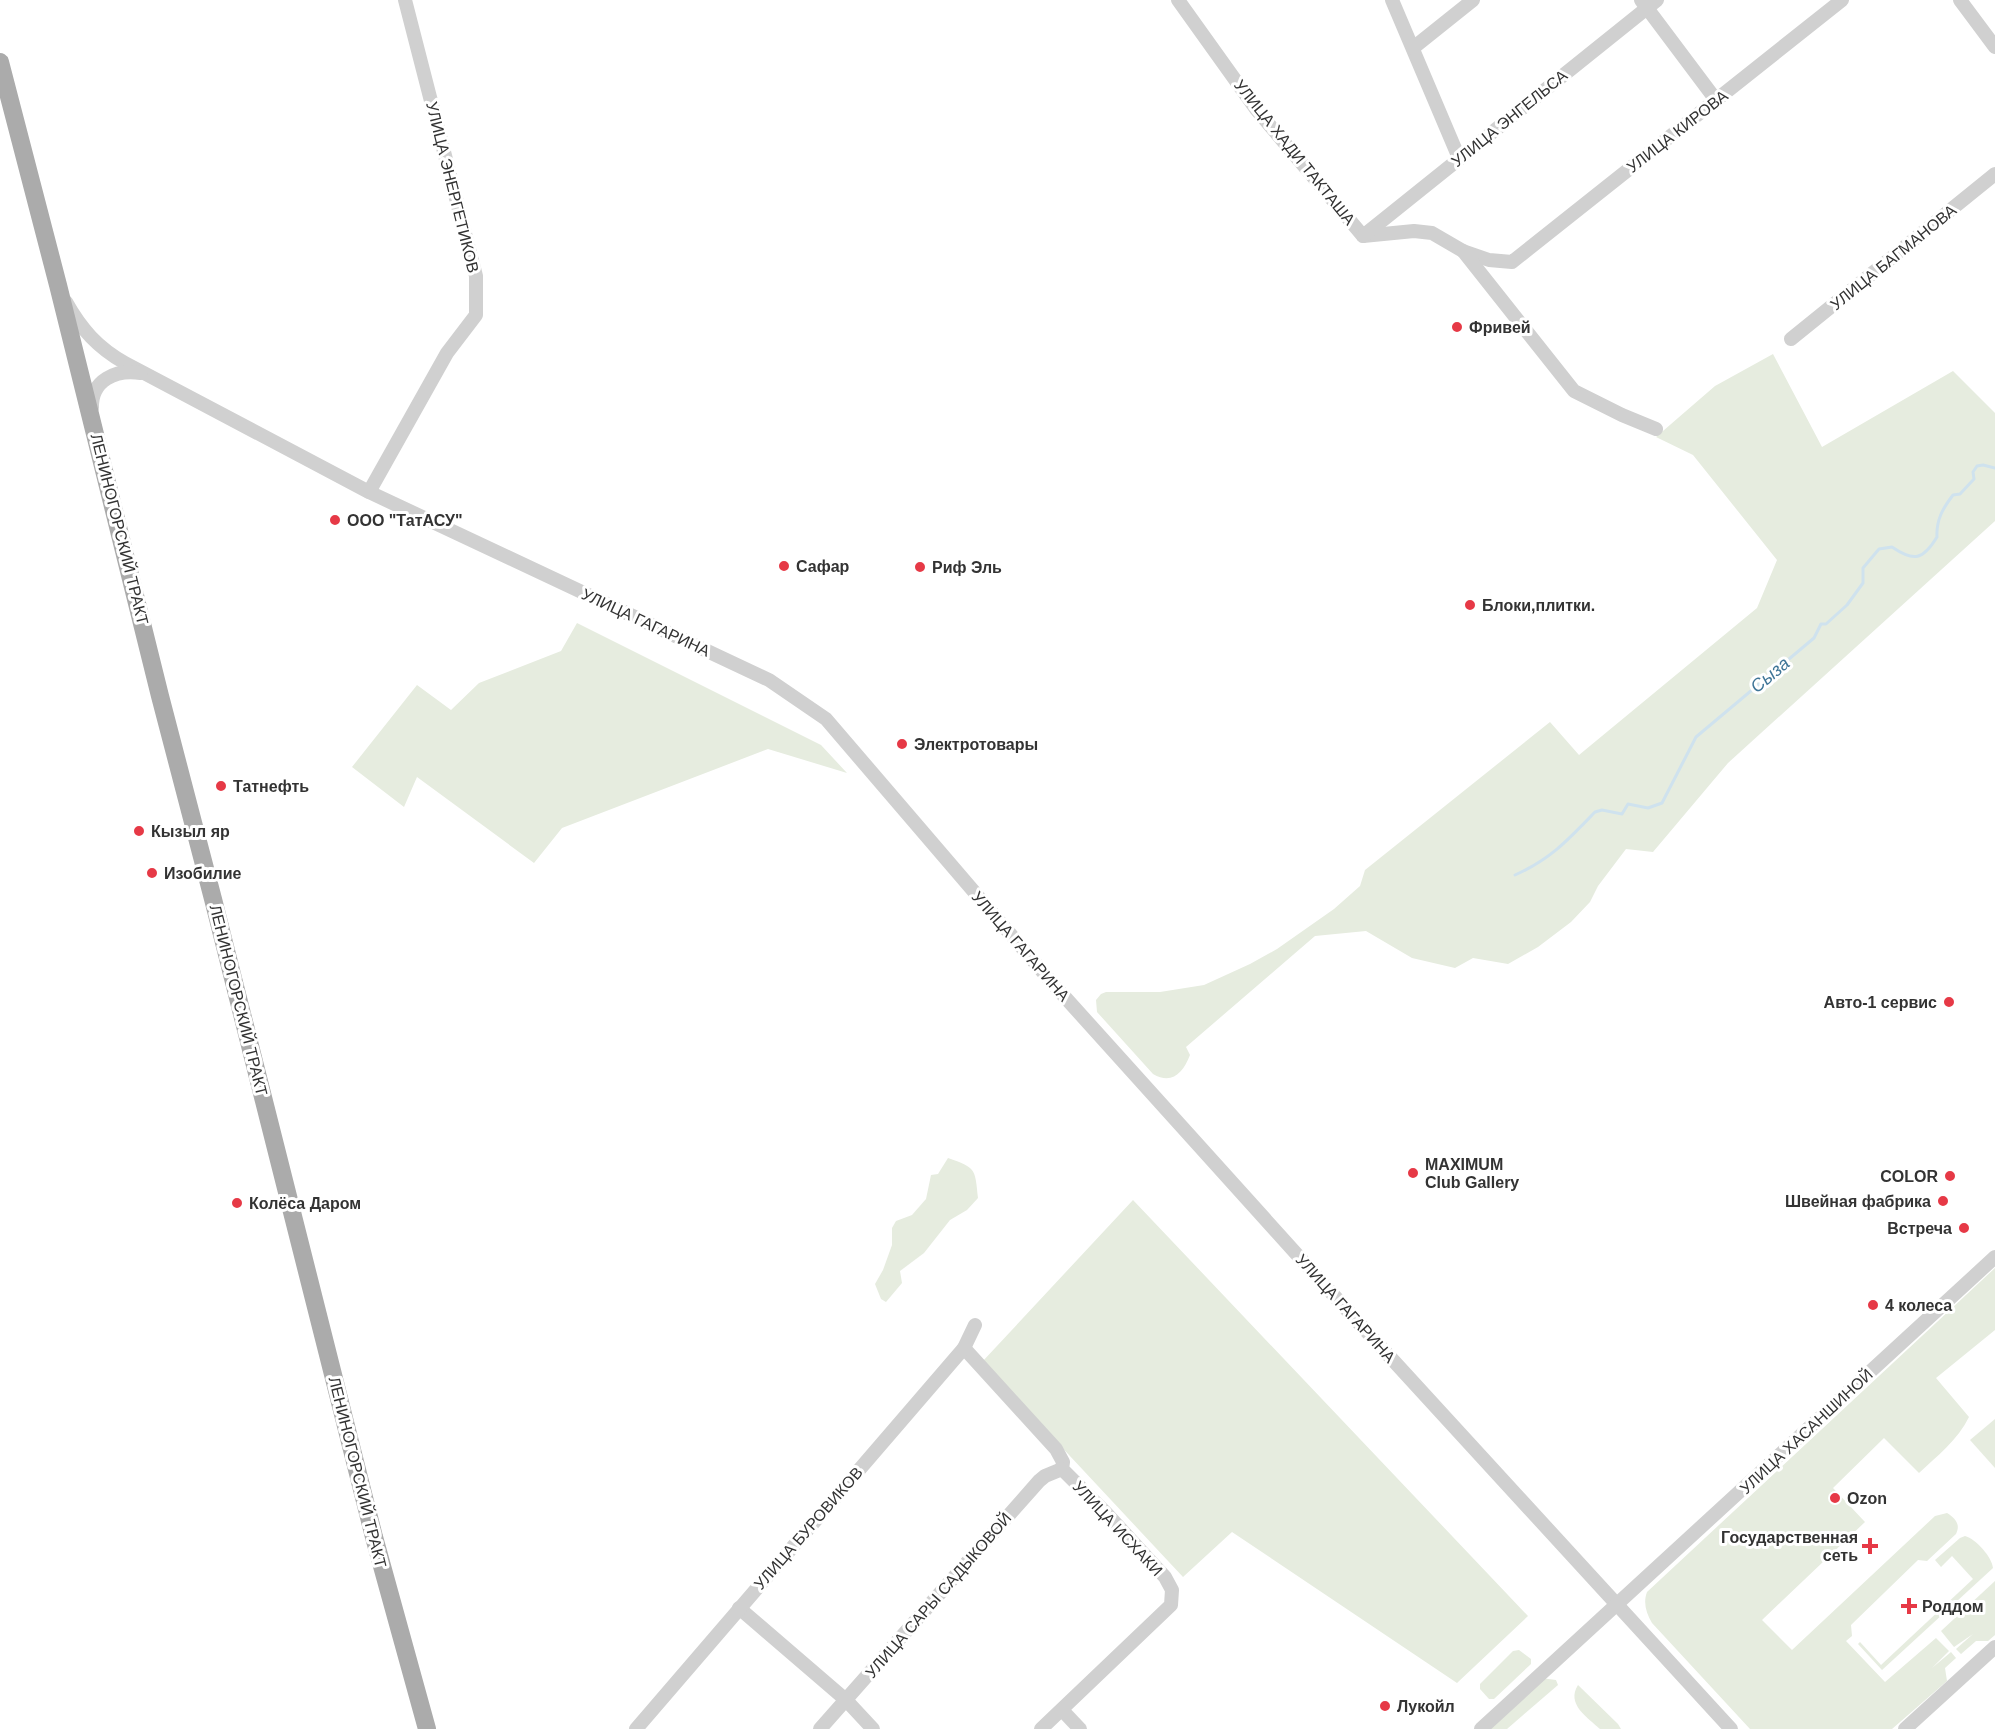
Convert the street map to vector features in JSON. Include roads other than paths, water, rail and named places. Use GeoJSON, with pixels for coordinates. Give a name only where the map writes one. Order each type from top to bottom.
{"type":"FeatureCollection","features":[{"type":"Feature","properties":{"kind":"main road","name":"ЛЕНИНОГОРСКИЙ ТРАКТ"},"geometry":{"type":"LineString","coordinates":[[0,62],[92,417],[160,696],[374,1537],[427,1729]]}},
{"type":"Feature","properties":{"kind":"street","name":"УЛИЦА ЭНЕРГЕТИКОВ"},"geometry":{"type":"LineString","coordinates":[[369,492],[447,353],[476,315],[476,276],[405,0]]}},
{"type":"Feature","properties":{"kind":"street","name":"УЛИЦА ХАДИ ТАКТАША"},"geometry":{"type":"LineString","coordinates":[[1178,0],[1256,109],[1362,236],[1414,231],[1432,232],[1463,251],[1489,260],[1512,262]]}},
{"type":"Feature","properties":{"kind":"street"},"geometry":{"type":"LineString","coordinates":[[1392,0],[1459,158]]}},
{"type":"Feature","properties":{"kind":"street"},"geometry":{"type":"LineString","coordinates":[[1413,48],[1473,0]]}},
{"type":"Feature","properties":{"kind":"street","name":"УЛИЦА КИРОВА"},"geometry":{"type":"LineString","coordinates":[[1512,262],[1842,0]]}},
{"type":"Feature","properties":{"kind":"street"},"geometry":{"type":"LineString","coordinates":[[1960,0],[1995,47]]}},
{"type":"Feature","properties":{"kind":"street","name":"УЛИЦА ЭНГЕЛЬСА"},"geometry":{"type":"LineString","coordinates":[[1362,236],[1648,3]]}},
{"type":"Feature","properties":{"kind":"street"},"geometry":{"type":"LineString","coordinates":[[1648,3],[1716,100]]}},
{"type":"Feature","properties":{"kind":"street","name":"УЛИЦА БАГМАНОВА"},"geometry":{"type":"LineString","coordinates":[[1791,339],[1995,174]]}},
{"type":"Feature","properties":{"kind":"street"},"geometry":{"type":"LineString","coordinates":[[1463,251],[1574,391],[1656,429]]}},
{"type":"Feature","properties":{"kind":"street","name":"УЛИЦА ГАГАРИНА"},"geometry":{"type":"LineString","coordinates":[[58,285],[72,312],[95,342],[117,358],[369,492],[769,680],[826,719],[1054,985],[1347,1310],[1731,1729]]}},
{"type":"Feature","properties":{"kind":"street","name":"УЛИЦА ГАГАРИНА"},"geometry":{"type":"LineString","coordinates":[[92,417],[92,396],[98,384],[105,379],[125,372],[151,376]]}},
{"type":"Feature","properties":{"kind":"street","name":"УЛИЦА ХАСАНШИНОЙ"},"geometry":{"type":"LineString","coordinates":[[1481,1729],[1995,1257]]}},
{"type":"Feature","properties":{"kind":"street","name":"УЛИЦА БУРОВИКОВ"},"geometry":{"type":"LineString","coordinates":[[636,1729],[964,1348],[975,1325]]}},
{"type":"Feature","properties":{"kind":"street","name":"УЛИЦА ИСХАКИ"},"geometry":{"type":"LineString","coordinates":[[964,1348],[1056,1449],[1063,1462],[1062,1469],[1107,1514],[1170,1584],[1171,1605],[1041,1729]]}},
{"type":"Feature","properties":{"kind":"street","name":"УЛИЦА САРЫ САДЫКОВОЙ"},"geometry":{"type":"LineString","coordinates":[[820,1729],[1039,1481],[1062,1469]]}},
{"type":"Feature","properties":{"kind":"street"},"geometry":{"type":"LineString","coordinates":[[739,1608],[846,1700],[873,1729]]}},
{"type":"Feature","properties":{"kind":"street"},"geometry":{"type":"LineString","coordinates":[[1905,1729],[1995,1647]]}},
{"type":"Feature","properties":{"kind":"street"},"geometry":{"type":"LineString","coordinates":[[1062,1710],[1080,1729]]}},
{"type":"Feature","properties":{"kind":"waterway","name":"Сыза"},"geometry":{"type":"LineString","coordinates":[[1515,875],[1549,855],[1568,840],[1595,812],[1602,810],[1622,814],[1628,804],[1648,808],[1662,803],[1696,737],[1814,638],[1821,624],[1826,624],[1847,605],[1863,583],[1863,568],[1879,549],[1892,547],[1906,555],[1922,554],[1937,537],[1939,520],[1946,505],[1953,495],[1960,494],[1974,479],[1973,472],[1977,466],[1995,468]]}},
{"type":"Feature","properties":{"kind":"place","name":"Фривей"},"geometry":{"type":"Point","coordinates":[1457,327]}},
{"type":"Feature","properties":{"kind":"place","name":"ООО \"ТатАСУ\""},"geometry":{"type":"Point","coordinates":[335,520]}},
{"type":"Feature","properties":{"kind":"place","name":"Сафар"},"geometry":{"type":"Point","coordinates":[784,566]}},
{"type":"Feature","properties":{"kind":"place","name":"Риф Эль"},"geometry":{"type":"Point","coordinates":[920,567]}},
{"type":"Feature","properties":{"kind":"place","name":"Блоки,плитки."},"geometry":{"type":"Point","coordinates":[1470,605]}},
{"type":"Feature","properties":{"kind":"place","name":"Электротовары"},"geometry":{"type":"Point","coordinates":[902,744]}},
{"type":"Feature","properties":{"kind":"place","name":"Татнефть"},"geometry":{"type":"Point","coordinates":[221,786]}},
{"type":"Feature","properties":{"kind":"place","name":"Кызыл яр"},"geometry":{"type":"Point","coordinates":[139,831]}},
{"type":"Feature","properties":{"kind":"place","name":"Изобилие"},"geometry":{"type":"Point","coordinates":[152,873]}},
{"type":"Feature","properties":{"kind":"place","name":"Авто-1 сервис"},"geometry":{"type":"Point","coordinates":[1949,1002]}},
{"type":"Feature","properties":{"kind":"place","name":"MAXIMUM Club Gallery"},"geometry":{"type":"Point","coordinates":[1413,1173]}},
{"type":"Feature","properties":{"kind":"place","name":"COLOR"},"geometry":{"type":"Point","coordinates":[1950,1176]}},
{"type":"Feature","properties":{"kind":"place","name":"Швейная фабрика"},"geometry":{"type":"Point","coordinates":[1943,1201]}},
{"type":"Feature","properties":{"kind":"place","name":"Колёса Даром"},"geometry":{"type":"Point","coordinates":[237,1203]}},
{"type":"Feature","properties":{"kind":"place","name":"Встреча"},"geometry":{"type":"Point","coordinates":[1964,1228]}},
{"type":"Feature","properties":{"kind":"place","name":"4 колеса"},"geometry":{"type":"Point","coordinates":[1873,1305]}},
{"type":"Feature","properties":{"kind":"place","name":"Ozon"},"geometry":{"type":"Point","coordinates":[1835,1498]}},
{"type":"Feature","properties":{"kind":"place","name":"Государственная сеть"},"geometry":{"type":"Point","coordinates":[1870,1546]}},
{"type":"Feature","properties":{"kind":"place","name":"Роддом"},"geometry":{"type":"Point","coordinates":[1909,1606]}},
{"type":"Feature","properties":{"kind":"place","name":"Лукойл"},"geometry":{"type":"Point","coordinates":[1385,1706]}}]}
